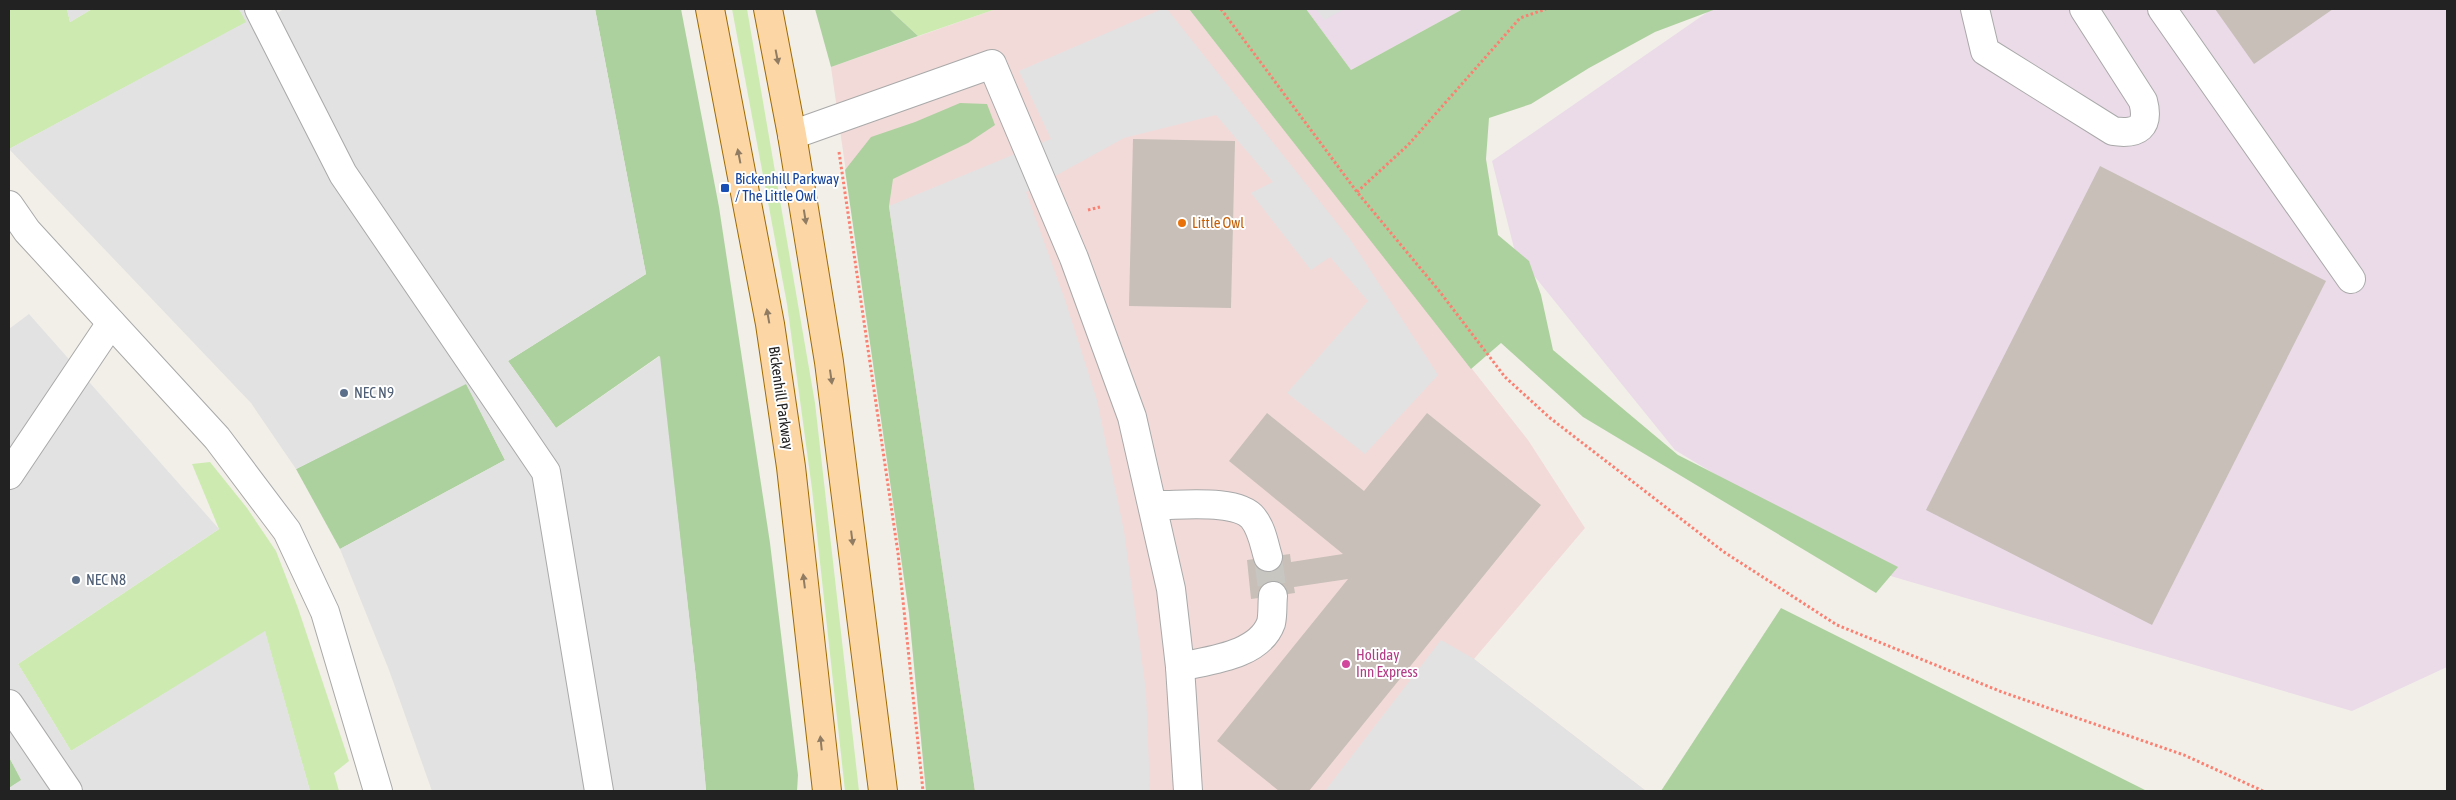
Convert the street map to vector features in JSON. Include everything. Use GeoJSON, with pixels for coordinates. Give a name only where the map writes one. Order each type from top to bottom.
{"type":"FeatureCollection","features":[{"type":"Feature","properties":{"kind":"main road","name":"Bickenhill Parkway"},"geometry":{"type":"LineString","coordinates":[[710,9],[773,343],[791,467],[827,791]]}},
{"type":"Feature","properties":{"kind":"main road"},"geometry":{"type":"LineString","coordinates":[[768,9],[792,135],[829,362],[883,791]]}},
{"type":"Feature","properties":{"kind":"street"},"geometry":{"type":"LineString","coordinates":[[259,9],[343,174],[546,472],[599,791]]}},
{"type":"Feature","properties":{"kind":"street"},"geometry":{"type":"LineString","coordinates":[[1974,9],[1986,51],[2113,130],[2128,133],[2138,130],[2143,124],[2146,112],[2143,101],[2084,9]]}},
{"type":"Feature","properties":{"kind":"street"},"geometry":{"type":"LineString","coordinates":[[2162,9],[2351,278]]}},
{"type":"Feature","properties":{"kind":"street"},"geometry":{"type":"LineString","coordinates":[[792,135],[992,64],[1074,258],[1132,417],[1172,589],[1180,667],[1188,791]]}},
{"type":"Feature","properties":{"kind":"street"},"geometry":{"type":"LineString","coordinates":[[9,205],[18,239],[111,323],[217,438],[287,531],[325,612],[378,791]]}},
{"type":"Feature","properties":{"kind":"street"},"geometry":{"type":"LineString","coordinates":[[9,475],[111,323]]}},
{"type":"Feature","properties":{"kind":"street"},"geometry":{"type":"LineString","coordinates":[[1153,505],[1229,506],[1242,509],[1253,517],[1261,531],[1268,557]]}},
{"type":"Feature","properties":{"kind":"street"},"geometry":{"type":"LineString","coordinates":[[1180,667],[1240,652],[1264,636],[1271,622],[1273,596]]}},
{"type":"Feature","properties":{"kind":"street"},"geometry":{"type":"LineString","coordinates":[[9,704],[68,791]]}},
{"type":"Feature","properties":{"kind":"path"},"geometry":{"type":"LineString","coordinates":[[1221,9],[1357,192],[1440,292],[1505,377],[1550,418],[1724,552],[1837,625],[2002,692],[2184,755],[2263,791]]}},
{"type":"Feature","properties":{"kind":"path"},"geometry":{"type":"LineString","coordinates":[[1357,192],[1408,145],[1520,18],[1546,9]]}},
{"type":"Feature","properties":{"kind":"path"},"geometry":{"type":"LineString","coordinates":[[835,120],[896,543],[923,791]]}},
{"type":"Feature","properties":{"kind":"shaded area"},"geometry":{"type":"Polygon","coordinates":[[[67,9],[92,9],[70,22],[67,9]]]}},
{"type":"Feature","properties":{"kind":"shaded area","name":"NEC N9"},"geometry":{"type":"Polygon","coordinates":[[[239,9],[275,9],[277,13],[284,9],[595,9],[646,274],[508,361],[556,428],[660,356],[696,678],[706,791],[432,791],[389,670],[340,549],[505,460],[466,384],[296,469],[251,403],[9,149],[246,22],[239,9]]]}},
{"type":"Feature","properties":{"kind":"shaded area"},"geometry":{"type":"Polygon","coordinates":[[[996,9],[1189,9],[1528,440],[1585,528],[1474,659],[1646,791],[926,791],[909,613],[831,67],[996,9]]]}},
{"type":"Feature","properties":{"kind":"shaded area"},"geometry":{"type":"Polygon","coordinates":[[[1162,9],[1167,9],[1352,242],[1438,375],[1365,454],[1287,393],[1368,301],[1330,257],[1311,270],[1251,193],[1273,182],[1216,115],[1124,138],[1026,192],[1064,297],[1097,400],[1124,531],[1146,691],[1150,791],[975,791],[889,206],[1051,139],[1019,71],[1162,9]]]}},
{"type":"Feature","properties":{"kind":"shaded area"},"geometry":{"type":"Polygon","coordinates":[[[1306,9],[1463,9],[1351,70],[1306,9]]]}},
{"type":"Feature","properties":{"kind":"shaded area"},"geometry":{"type":"Polygon","coordinates":[[[1316,9],[1345,9],[1324,20],[1316,9]]]}},
{"type":"Feature","properties":{"kind":"shaded area"},"geometry":{"type":"Polygon","coordinates":[[[1712,9],[2447,9],[2447,667],[2352,711],[1877,572],[1675,450],[1515,252],[1492,161],[1712,9]]]}},
{"type":"Feature","properties":{"kind":"shaded area","name":"NEC N8"},"geometry":{"type":"Polygon","coordinates":[[[29,314],[219,529],[18,664],[71,751],[265,631],[310,791],[9,791],[9,788],[21,780],[9,757],[9,329],[29,314]]]}},
{"type":"Feature","properties":{"kind":"shaded area"},"geometry":{"type":"Polygon","coordinates":[[[1441,640],[1474,659],[1646,791],[1325,791],[1441,640]]]}},
{"type":"Feature","properties":{"kind":"green space"},"geometry":{"type":"Polygon","coordinates":[[[9,9],[67,9],[70,22],[92,9],[239,9],[247,22],[9,149],[9,9]]]}},
{"type":"Feature","properties":{"kind":"green space"},"geometry":{"type":"Polygon","coordinates":[[[595,9],[681,9],[719,207],[770,543],[798,775],[797,791],[706,791],[696,678],[659,356],[556,428],[508,361],[646,274],[595,9]]]}},
{"type":"Feature","properties":{"kind":"green space"},"geometry":{"type":"Polygon","coordinates":[[[732,9],[747,9],[815,403],[859,791],[845,791],[812,489],[787,304],[732,9]]]}},
{"type":"Feature","properties":{"kind":"green space"},"geometry":{"type":"Polygon","coordinates":[[[815,9],[889,9],[918,36],[831,67],[815,9]]]}},
{"type":"Feature","properties":{"kind":"green space"},"geometry":{"type":"Polygon","coordinates":[[[889,9],[996,9],[918,36],[889,9]]]}},
{"type":"Feature","properties":{"kind":"green space"},"geometry":{"type":"Polygon","coordinates":[[[1189,9],[1306,9],[1351,70],[1463,9],[1716,9],[1655,32],[1589,68],[1531,104],[1489,118],[1486,159],[1498,235],[1529,261],[1541,295],[1553,350],[1678,455],[1898,567],[1876,593],[1583,417],[1501,343],[1471,369],[1189,9]]]}},
{"type":"Feature","properties":{"kind":"green space"},"geometry":{"type":"Polygon","coordinates":[[[960,103],[987,104],[995,125],[968,143],[893,179],[889,206],[975,791],[926,791],[909,613],[845,170],[871,137],[915,122],[960,103]]]}},
{"type":"Feature","properties":{"kind":"green space"},"geometry":{"type":"Polygon","coordinates":[[[466,383],[505,460],[340,549],[296,469],[466,383]]]}},
{"type":"Feature","properties":{"kind":"green space"},"geometry":{"type":"Polygon","coordinates":[[[210,462],[247,508],[276,551],[298,608],[349,761],[334,773],[339,791],[310,791],[265,632],[71,751],[18,664],[219,529],[192,464],[210,462]]]}},
{"type":"Feature","properties":{"kind":"green space"},"geometry":{"type":"Polygon","coordinates":[[[1781,608],[2147,791],[1661,791],[1781,608]]]}},
{"type":"Feature","properties":{"kind":"green space"},"geometry":{"type":"Polygon","coordinates":[[[9,757],[22,780],[9,788],[9,757]]]}},
{"type":"Feature","properties":{"kind":"building"},"geometry":{"type":"Polygon","coordinates":[[[2215,9],[2333,9],[2254,64],[2215,9]]]}},
{"type":"Feature","properties":{"kind":"building","name":"Little Owl"},"geometry":{"type":"Polygon","coordinates":[[[1133,139],[1235,141],[1231,308],[1129,306],[1133,139]]]}},
{"type":"Feature","properties":{"kind":"building"},"geometry":{"type":"Polygon","coordinates":[[[2100,166],[2326,281],[2152,625],[1926,510],[2100,166]]]}},
{"type":"Feature","properties":{"kind":"building","name":"Holiday Inn Express"},"geometry":{"type":"Polygon","coordinates":[[[1267,413],[1364,491],[1427,413],[1541,505],[1309,791],[1279,791],[1217,741],[1348,579],[1294,587],[1295,593],[1251,599],[1247,560],[1290,554],[1291,562],[1343,554],[1229,461],[1267,413]]]}},
{"type":"Feature","properties":{"kind":"tunnel"},"geometry":{"type":"LineString","coordinates":[[1268,557],[1273,596]]}},
{"type":"Feature","properties":{"kind":"place","name":"Bickenhill Parkway / The Little Owl"},"geometry":{"type":"Point","coordinates":[725,188]}},
{"type":"Feature","properties":{"kind":"place","name":"Little Owl"},"geometry":{"type":"Point","coordinates":[1182,223]}},
{"type":"Feature","properties":{"kind":"place","name":"NEC N9"},"geometry":{"type":"Point","coordinates":[344,393]}},
{"type":"Feature","properties":{"kind":"place","name":"NEC N8"},"geometry":{"type":"Point","coordinates":[76,580]}},
{"type":"Feature","properties":{"kind":"place","name":"Holiday Inn Express"},"geometry":{"type":"Point","coordinates":[1346,664]}}]}
